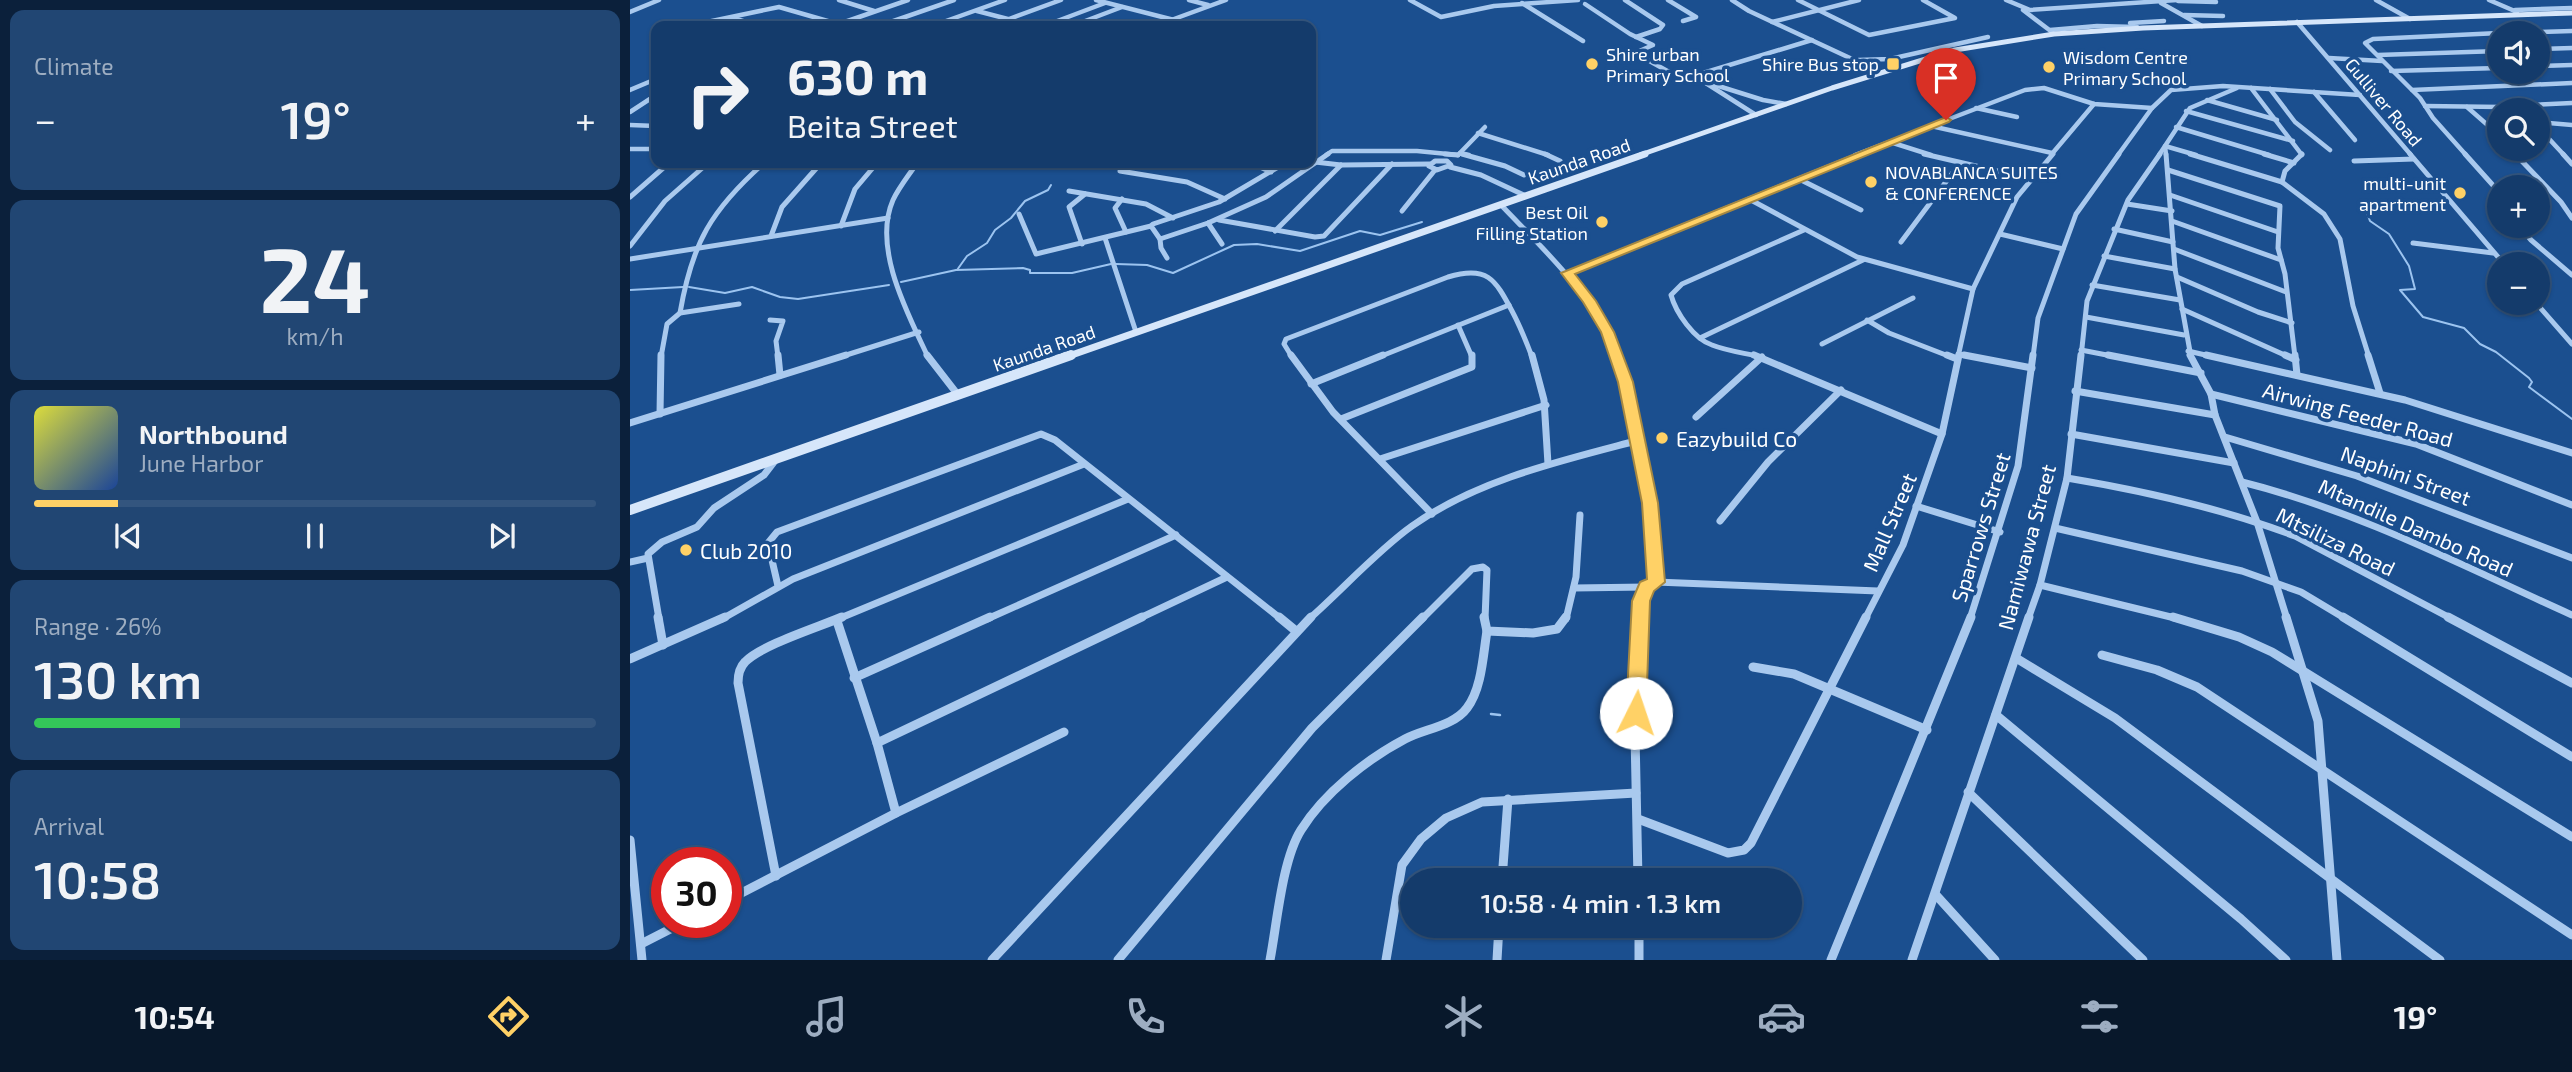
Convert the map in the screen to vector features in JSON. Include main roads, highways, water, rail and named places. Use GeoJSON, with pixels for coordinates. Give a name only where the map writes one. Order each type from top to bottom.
{"type":"FeatureCollection","features":[{"type":"Feature","properties":{"kind":"main road","name":"Kaunda Road"},"geometry":{"type":"LineString","coordinates":[[630,510],[1954,47],[2052,32],[2139,25],[2203,26],[2410,19],[2523,15],[2572,10]]}},
{"type":"Feature","properties":{"kind":"waterway"},"geometry":{"type":"LineString","coordinates":[[957,270],[967,256],[987,243],[995,230],[1011,218],[1025,201],[1048,190],[1051,185]]}},
{"type":"Feature","properties":{"kind":"waterway"},"geometry":{"type":"LineString","coordinates":[[2369,203],[2367,213],[2370,221],[2389,234],[2409,266],[2415,289],[2400,290],[2423,317],[2464,328],[2480,344],[2496,352],[2529,378],[2532,382],[2529,387],[2572,419]]}},
{"type":"Feature","properties":{"kind":"waterway"},"geometry":{"type":"LineString","coordinates":[[1116,264],[1147,265],[1173,273],[1234,245],[1257,244],[1300,251],[1360,231],[1380,235],[1422,222]]}},
{"type":"Feature","properties":{"kind":"waterway"},"geometry":{"type":"LineString","coordinates":[[957,270],[1023,268],[1030,270],[1030,273],[1072,273],[1111,264]]}},
{"type":"Feature","properties":{"kind":"waterway"},"geometry":{"type":"LineString","coordinates":[[901,282],[957,270]]}},
{"type":"Feature","properties":{"kind":"waterway"},"geometry":{"type":"LineString","coordinates":[[689,287],[725,293],[752,287],[780,297],[798,299],[889,285]]}},
{"type":"Feature","properties":{"kind":"waterway"},"geometry":{"type":"LineString","coordinates":[[630,290],[683,287]]}},
{"type":"Feature","properties":{"kind":"waterway"},"geometry":{"type":"LineString","coordinates":[[1491,714],[1500,715]]}},
{"type":"Feature","properties":{"kind":"place","name":"Shire urban Primary School"},"geometry":{"type":"Point","coordinates":[1592,64]}},
{"type":"Feature","properties":{"kind":"place","name":"Shire Bus stop"},"geometry":{"type":"Point","coordinates":[1893,64]}},
{"type":"Feature","properties":{"kind":"place","name":"Wisdom Centre Primary School"},"geometry":{"type":"Point","coordinates":[2049,67]}},
{"type":"Feature","properties":{"kind":"place","name":"NOVABLANCA SUITES & CONFERENCE"},"geometry":{"type":"Point","coordinates":[1871,182]}},
{"type":"Feature","properties":{"kind":"place","name":"multi-unit apartment"},"geometry":{"type":"Point","coordinates":[2460,193]}},
{"type":"Feature","properties":{"kind":"place","name":"Best Oil Filling Station"},"geometry":{"type":"Point","coordinates":[1602,222]}},
{"type":"Feature","properties":{"kind":"place","name":"Eazybuild Co"},"geometry":{"type":"Point","coordinates":[1662,438]}},
{"type":"Feature","properties":{"kind":"place","name":"Club 2010"},"geometry":{"type":"Point","coordinates":[686,550]}}]}
